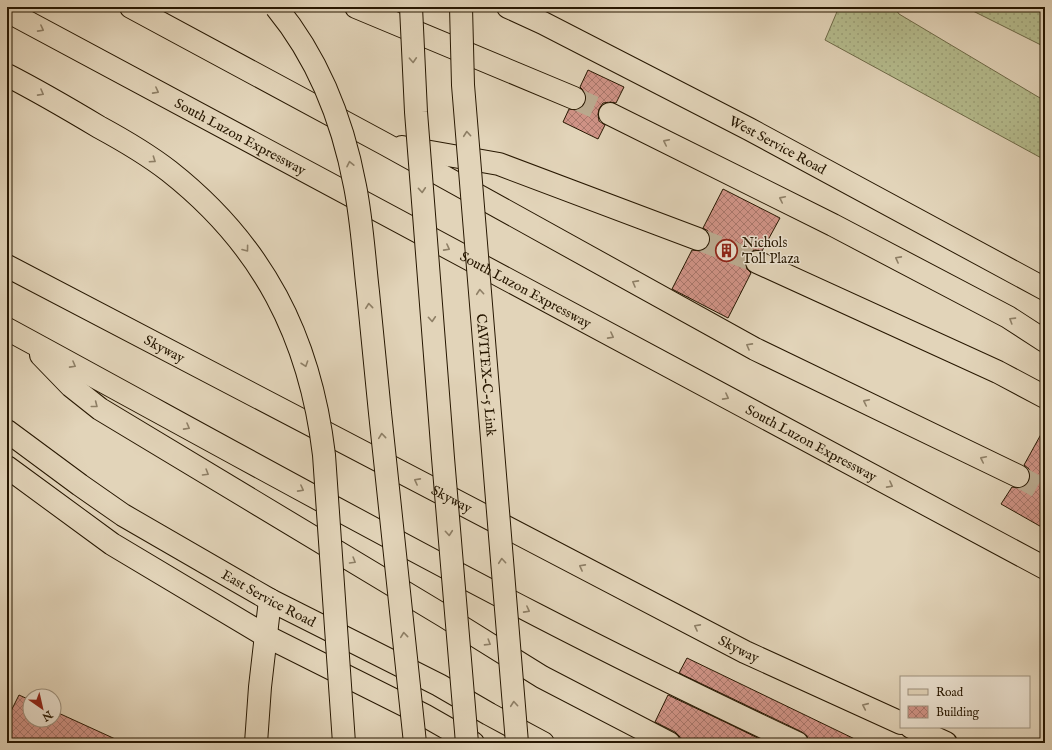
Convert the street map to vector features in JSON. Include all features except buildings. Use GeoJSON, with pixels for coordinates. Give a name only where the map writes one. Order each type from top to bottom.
{"type":"FeatureCollection","features":[{"type":"Feature","properties":{"kind":"main road"},"geometry":{"type":"LineString","coordinates":[[131,7],[385,144],[755,349],[1018,476]]}},
{"type":"Feature","properties":{"kind":"main road"},"geometry":{"type":"LineString","coordinates":[[276,7],[299,38],[312,60],[322,82],[340,128],[349,156],[356,187],[415,743]]}},
{"type":"Feature","properties":{"kind":"main road"},"geometry":{"type":"LineString","coordinates":[[356,7],[574,98]]}},
{"type":"Feature","properties":{"kind":"main road"},"geometry":{"type":"LineString","coordinates":[[411,7],[416,112],[467,743]]}},
{"type":"Feature","properties":{"kind":"main road","name":"CAVITEX–C-5 Link"},"geometry":{"type":"LineString","coordinates":[[461,7],[463,85],[517,743]]}},
{"type":"Feature","properties":{"kind":"main road","name":"West Service Road"},"geometry":{"type":"LineString","coordinates":[[508,7],[750,130],[1045,289]]}},
{"type":"Feature","properties":{"kind":"main road","name":"South Luzon Expressway"},"geometry":{"type":"LineString","coordinates":[[7,11],[1045,568]]}},
{"type":"Feature","properties":{"kind":"main road"},"geometry":{"type":"LineString","coordinates":[[7,75],[51,98],[168,170],[194,192],[230,229],[273,288],[284,310],[307,368],[320,422],[324,455],[344,743]]}},
{"type":"Feature","properties":{"kind":"main road"},"geometry":{"type":"LineString","coordinates":[[610,114],[833,225],[1008,318],[1045,341]]}},
{"type":"Feature","properties":{"kind":"main road"},"geometry":{"type":"LineString","coordinates":[[385,144],[499,164],[698,239]]}},
{"type":"Feature","properties":{"kind":"main road"},"geometry":{"type":"LineString","coordinates":[[757,262],[998,372],[1045,397]]}},
{"type":"Feature","properties":{"kind":"main road","name":"Skyway"},"geometry":{"type":"LineString","coordinates":[[7,266],[745,652],[900,722]]}},
{"type":"Feature","properties":{"kind":"main road"},"geometry":{"type":"LineString","coordinates":[[7,329],[531,612],[674,684],[797,743]]}},
{"type":"Feature","properties":{"kind":"main road"},"geometry":{"type":"LineString","coordinates":[[26,339],[71,386],[100,409],[444,616],[542,677],[669,743]]}},
{"type":"Feature","properties":{"kind":"main road","name":"East Service Road"},"geometry":{"type":"LineString","coordinates":[[7,431],[124,516],[270,600],[439,685],[488,714],[543,743]]}},
{"type":"Feature","properties":{"kind":"main road"},"geometry":{"type":"LineString","coordinates":[[7,467],[112,544],[266,636],[424,715],[473,743]]}},
{"type":"Feature","properties":{"kind":"main road"},"geometry":{"type":"LineString","coordinates":[[256,743],[260,687],[270,600]]}},
{"type":"Feature","properties":{"kind":"main road"},"geometry":{"type":"LineString","coordinates":[[913,728],[946,743]]}},
{"type":"Feature","properties":{"kind":"green space"},"geometry":{"type":"Polygon","coordinates":[[[839,7],[894,7],[899,14],[1045,101],[1045,160],[825,40],[839,7]]]}},
{"type":"Feature","properties":{"kind":"green space"},"geometry":{"type":"Polygon","coordinates":[[[966,7],[1045,7],[1045,47],[967,8],[966,7]]]}},
{"type":"Feature","properties":{"kind":"tunnel"},"geometry":{"type":"LineString","coordinates":[[574,98],[610,114]]}},
{"type":"Feature","properties":{"kind":"tunnel"},"geometry":{"type":"LineString","coordinates":[[698,239],[757,262]]}},
{"type":"Feature","properties":{"kind":"tunnel"},"geometry":{"type":"LineString","coordinates":[[1018,476],[1045,491]]}},
{"type":"Feature","properties":{"kind":"place","name":"Nichols Toll Plaza"},"geometry":{"type":"Point","coordinates":[727,250]}}]}
